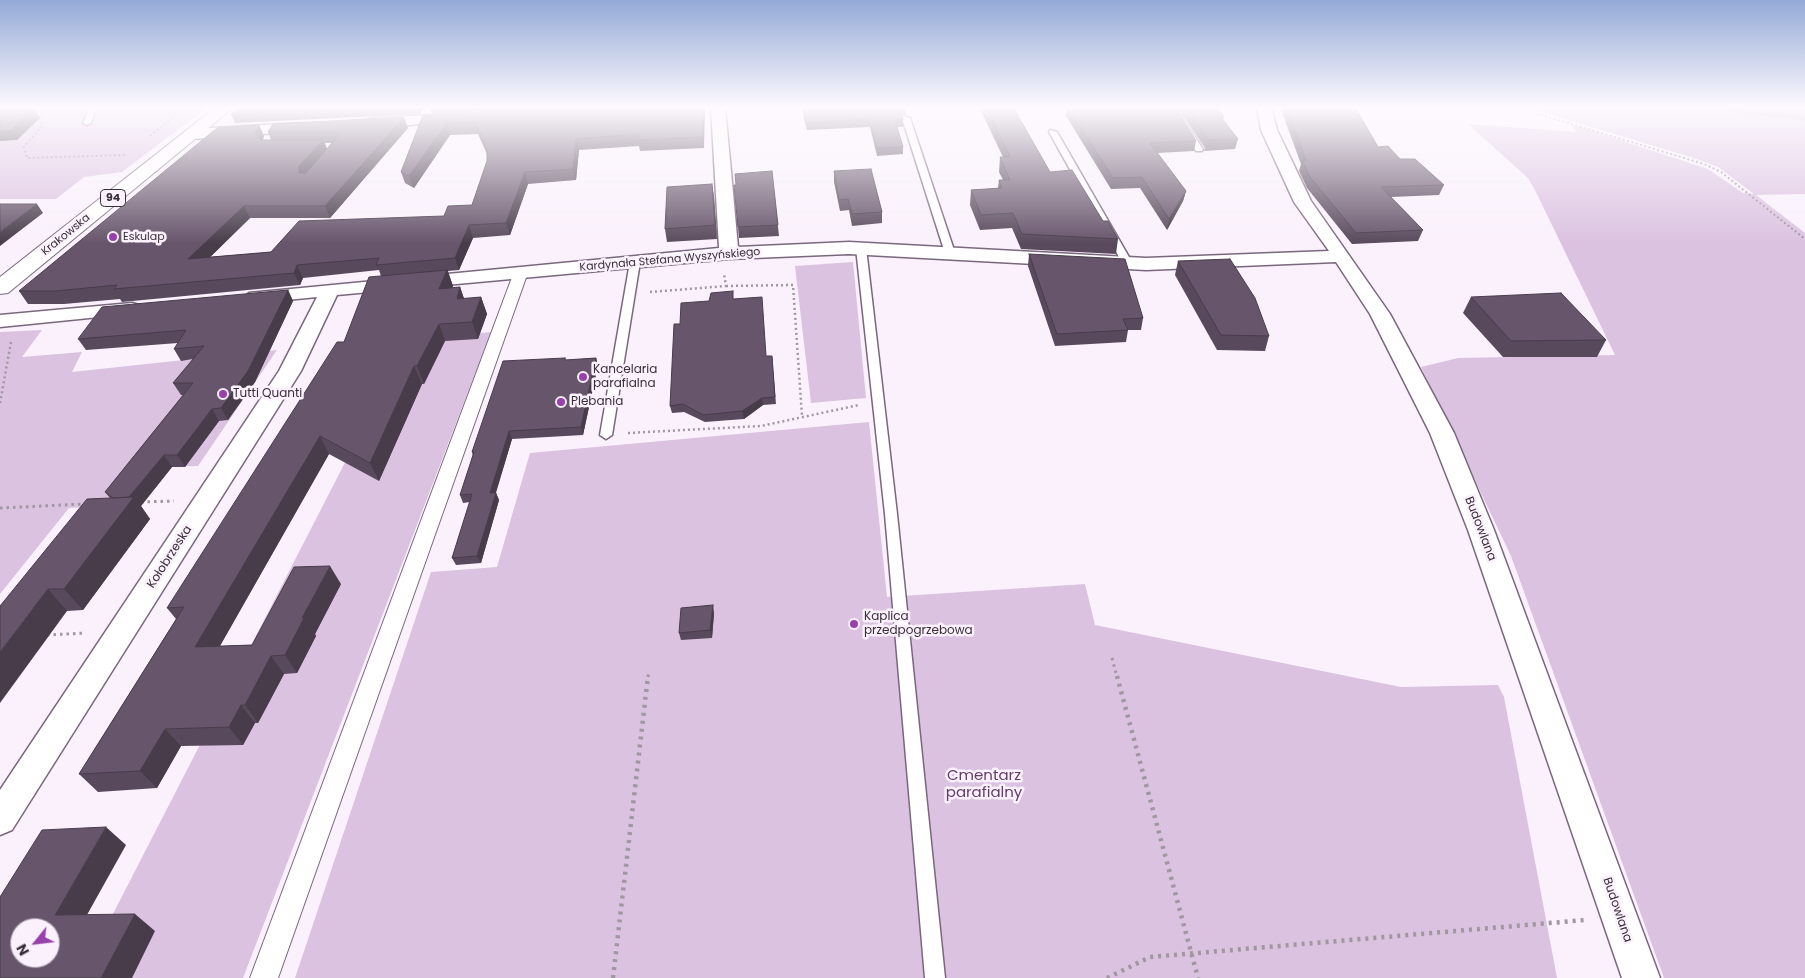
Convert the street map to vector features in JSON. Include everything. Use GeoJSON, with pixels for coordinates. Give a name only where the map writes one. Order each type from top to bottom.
{"type":"FeatureCollection","features":[{"type":"Feature","properties":{"kind":"main road","name":"Krakowska"},"geometry":{"type":"LineString","coordinates":[[0,288],[169,153]]}},
{"type":"Feature","properties":{"kind":"street"},"geometry":{"type":"LineString","coordinates":[[720,153],[725,254]]}},
{"type":"Feature","properties":{"kind":"street","name":"Budowlana"},"geometry":{"type":"LineString","coordinates":[[1279,153],[1294,187],[1312,217],[1380,314],[1442,433],[1488,548],[1641,978]]}},
{"type":"Feature","properties":{"kind":"street","name":"Kardynała Stefana Wyszyńskiego"},"geometry":{"type":"LineString","coordinates":[[234,299],[725,254],[861,248],[1128,264],[1341,256]]}},
{"type":"Feature","properties":{"kind":"street"},"geometry":{"type":"LineString","coordinates":[[264,978],[521,272]]}},
{"type":"Feature","properties":{"kind":"street","name":"Kołobrzeska"},"geometry":{"type":"LineString","coordinates":[[0,819],[290,371],[330,290]]}},
{"type":"Feature","properties":{"kind":"street"},"geometry":{"type":"LineString","coordinates":[[8,321],[147,308]]}},
{"type":"Feature","properties":{"kind":"lane"},"geometry":{"type":"LineString","coordinates":[[917,153],[950,253]]}},
{"type":"Feature","properties":{"kind":"lane"},"geometry":{"type":"LineString","coordinates":[[1065,153],[1128,264]]}},
{"type":"Feature","properties":{"kind":"lane"},"geometry":{"type":"LineString","coordinates":[[861,248],[892,523],[935,978]]}},
{"type":"Feature","properties":{"kind":"lane"},"geometry":{"type":"LineString","coordinates":[[606,435],[635,262]]}},
{"type":"Feature","properties":{"kind":"path"},"geometry":{"type":"LineString","coordinates":[[26,153],[27,158],[126,155]]}},
{"type":"Feature","properties":{"kind":"path"},"geometry":{"type":"LineString","coordinates":[[1667,153],[1704,164],[1721,172],[1805,239]]}},
{"type":"Feature","properties":{"kind":"path"},"geometry":{"type":"LineString","coordinates":[[725,254],[726,286]]}},
{"type":"Feature","properties":{"kind":"path"},"geometry":{"type":"LineString","coordinates":[[630,294],[726,286],[793,284],[802,416]]}},
{"type":"Feature","properties":{"kind":"path"},"geometry":{"type":"LineString","coordinates":[[0,403],[8,321]]}},
{"type":"Feature","properties":{"kind":"path"},"geometry":{"type":"LineString","coordinates":[[606,435],[761,426],[877,401]]}},
{"type":"Feature","properties":{"kind":"path"},"geometry":{"type":"LineString","coordinates":[[138,502],[207,499]]}},
{"type":"Feature","properties":{"kind":"path"},"geometry":{"type":"LineString","coordinates":[[0,508],[89,504]]}},
{"type":"Feature","properties":{"kind":"path"},"geometry":{"type":"LineString","coordinates":[[38,636],[122,632]]}},
{"type":"Feature","properties":{"kind":"path"},"geometry":{"type":"LineString","coordinates":[[1112,658],[1198,978]]}},
{"type":"Feature","properties":{"kind":"path"},"geometry":{"type":"LineString","coordinates":[[613,978],[649,671]]}},
{"type":"Feature","properties":{"kind":"path"},"geometry":{"type":"LineString","coordinates":[[1107,978],[1150,957],[1594,920]]}},
{"type":"Feature","properties":{"kind":"green space"},"geometry":{"type":"Polygon","coordinates":[[[0,153],[148,153],[122,172],[84,177],[56,199],[0,199],[0,153]]]}},
{"type":"Feature","properties":{"kind":"green space"},"geometry":{"type":"Polygon","coordinates":[[[1500,153],[1658,153],[1708,169],[1743,193],[1754,194],[1718,167],[1676,153],[1805,153],[1805,194],[1756,195],[1805,233],[1805,978],[1664,978],[1511,556],[1421,367],[1458,358],[1615,355],[1535,190],[1528,178],[1500,153]]]}},
{"type":"Feature","properties":{"kind":"green space"},"geometry":{"type":"Polygon","coordinates":[[[853,262],[866,398],[811,403],[795,266],[853,262]]]}},
{"type":"Feature","properties":{"kind":"green space"},"geometry":{"type":"Polygon","coordinates":[[[42,330],[22,357],[82,352],[72,372],[277,350],[198,466],[135,467],[106,506],[69,508],[0,594],[0,332],[42,330]]]}},
{"type":"Feature","properties":{"kind":"green space"},"geometry":{"type":"Polygon","coordinates":[[[491,332],[243,978],[80,978],[408,340],[491,332]]]}},
{"type":"Feature","properties":{"kind":"green space","name":"Cmentarz parafialny"},"geometry":{"type":"Polygon","coordinates":[[[869,422],[887,597],[1085,584],[1095,625],[1401,687],[1498,685],[1504,697],[1557,978],[295,978],[431,572],[497,567],[530,453],[869,422]]]}},
{"type":"Feature","properties":{"kind":"building"},"geometry":{"type":"Polygon","coordinates":[[[187,153],[311,153],[299,166],[299,173],[306,173],[324,153],[372,153],[325,206],[244,206],[188,259],[271,252],[299,221],[444,216],[448,206],[472,205],[487,161],[487,153],[575,153],[573,169],[525,172],[506,223],[469,225],[455,258],[376,265],[379,258],[297,265],[294,273],[114,289],[117,285],[56,291],[19,291],[187,153]]]}},
{"type":"Feature","properties":{"kind":"building"},"geometry":{"type":"Polygon","coordinates":[[[408,153],[426,153],[409,176],[401,172],[408,153]]]}},
{"type":"Feature","properties":{"kind":"building"},"geometry":{"type":"Polygon","coordinates":[[[1008,153],[1039,153],[1050,172],[1072,170],[1103,221],[1108,221],[1118,239],[1022,234],[1013,213],[981,215],[971,190],[1002,188],[999,180],[1010,180],[1000,157],[1010,157],[1008,153]]]}},
{"type":"Feature","properties":{"kind":"building"},"geometry":{"type":"Polygon","coordinates":[[[1097,153],[1157,153],[1186,191],[1169,219],[1142,177],[1113,178],[1097,153]]]}},
{"type":"Feature","properties":{"kind":"building"},"geometry":{"type":"Polygon","coordinates":[[[1303,153],[1394,153],[1400,159],[1415,159],[1444,185],[1381,187],[1423,230],[1356,233],[1310,177],[1302,160],[1306,160],[1303,153]]]}},
{"type":"Feature","properties":{"kind":"building"},"geometry":{"type":"Polygon","coordinates":[[[871,169],[882,212],[852,214],[848,199],[839,200],[834,171],[871,169]]]}},
{"type":"Feature","properties":{"kind":"building"},"geometry":{"type":"Polygon","coordinates":[[[772,171],[778,225],[738,227],[734,185],[736,185],[735,174],[772,171]]]}},
{"type":"Feature","properties":{"kind":"building"},"geometry":{"type":"Polygon","coordinates":[[[712,184],[715,225],[665,229],[667,187],[712,184]]]}},
{"type":"Feature","properties":{"kind":"building"},"geometry":{"type":"Polygon","coordinates":[[[0,204],[37,204],[0,232],[0,204]]]}},
{"type":"Feature","properties":{"kind":"building"},"geometry":{"type":"Polygon","coordinates":[[[1029,254],[1125,259],[1143,318],[1123,319],[1128,330],[1057,334],[1029,254]]]}},
{"type":"Feature","properties":{"kind":"building"},"geometry":{"type":"Polygon","coordinates":[[[1230,259],[1255,298],[1269,336],[1221,335],[1178,261],[1230,259]]]}},
{"type":"Feature","properties":{"kind":"building"},"geometry":{"type":"Polygon","coordinates":[[[447,270],[439,289],[460,287],[457,299],[481,297],[472,322],[439,324],[417,366],[414,366],[370,463],[320,436],[195,647],[252,645],[294,567],[330,566],[302,618],[304,618],[285,655],[271,656],[245,705],[241,705],[229,727],[165,729],[140,771],[79,774],[184,607],[167,608],[337,342],[344,342],[369,277],[447,270]]]}},
{"type":"Feature","properties":{"kind":"building"},"geometry":{"type":"Polygon","coordinates":[[[288,290],[248,371],[221,408],[212,409],[177,455],[164,455],[129,497],[113,498],[105,492],[193,383],[173,383],[204,346],[174,349],[186,330],[78,339],[102,307],[288,290]]]}},
{"type":"Feature","properties":{"kind":"building"},"geometry":{"type":"Polygon","coordinates":[[[733,291],[733,299],[762,297],[766,356],[772,356],[775,397],[762,398],[742,411],[703,415],[683,404],[670,406],[674,324],[680,324],[681,303],[709,301],[711,293],[733,291]]]}},
{"type":"Feature","properties":{"kind":"building"},"geometry":{"type":"Polygon","coordinates":[[[1561,293],[1606,340],[1511,341],[1471,297],[1561,293]]]}},
{"type":"Feature","properties":{"kind":"building"},"geometry":{"type":"Polygon","coordinates":[[[565,358],[565,360],[596,358],[581,427],[509,431],[490,493],[496,493],[477,556],[452,558],[472,494],[460,495],[474,452],[472,452],[503,361],[565,358]]]}},
{"type":"Feature","properties":{"kind":"building"},"geometry":{"type":"Polygon","coordinates":[[[134,497],[64,589],[48,589],[0,652],[0,606],[87,499],[134,497]]]}},
{"type":"Feature","properties":{"kind":"building"},"geometry":{"type":"Polygon","coordinates":[[[713,605],[710,630],[679,633],[681,608],[713,605]]]}},
{"type":"Feature","properties":{"kind":"building"},"geometry":{"type":"Polygon","coordinates":[[[106,827],[55,915],[135,914],[101,978],[0,978],[0,897],[42,830],[106,827]]]}},
{"type":"Feature","properties":{"kind":"place","name":"Eskulap"},"geometry":{"type":"Point","coordinates":[113,237]}},
{"type":"Feature","properties":{"kind":"place","name":"Kancelaria parafialna"},"geometry":{"type":"Point","coordinates":[583,377]}},
{"type":"Feature","properties":{"kind":"place","name":"Tutti Quanti"},"geometry":{"type":"Point","coordinates":[223,394]}},
{"type":"Feature","properties":{"kind":"place","name":"Plebania"},"geometry":{"type":"Point","coordinates":[561,402]}},
{"type":"Feature","properties":{"kind":"place","name":"Kaplica przedpogrzebowa"},"geometry":{"type":"Point","coordinates":[854,624]}}]}
